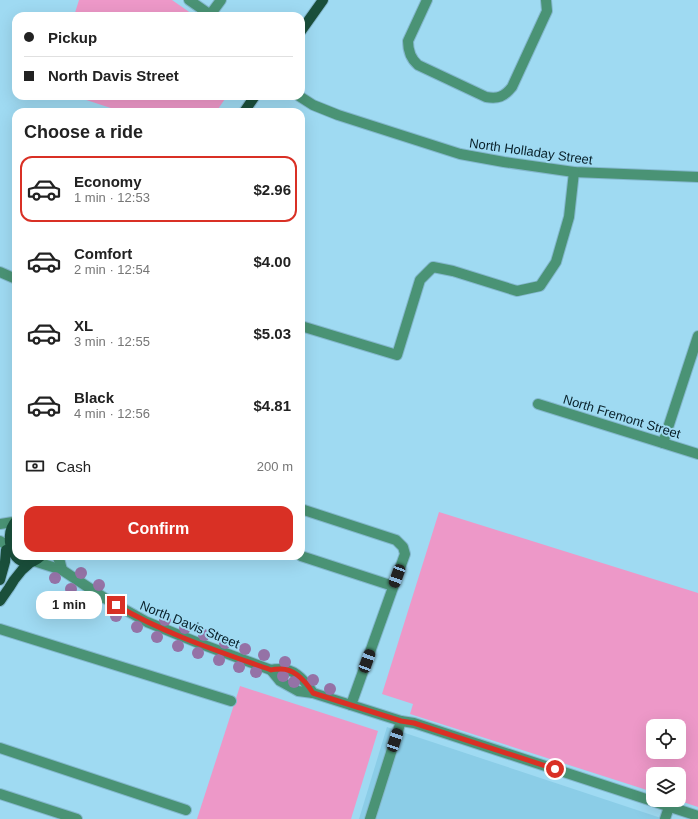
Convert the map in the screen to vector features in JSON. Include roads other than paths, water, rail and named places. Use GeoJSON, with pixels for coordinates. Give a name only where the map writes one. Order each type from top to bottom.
{"type":"FeatureCollection","features":[{"type":"Feature","properties":{"kind":"main road"},"geometry":{"type":"LineString","coordinates":[[305,25],[323,0]]}},
{"type":"Feature","properties":{"kind":"main road"},"geometry":{"type":"LineString","coordinates":[[0,580],[5,562],[4,538],[6,532],[12,524]]}},
{"type":"Feature","properties":{"kind":"main road"},"geometry":{"type":"LineString","coordinates":[[4,545],[12,557]]}},
{"type":"Feature","properties":{"kind":"main road"},"geometry":{"type":"LineString","coordinates":[[16,560],[21,562],[31,560]]}},
{"type":"Feature","properties":{"kind":"main road"},"geometry":{"type":"LineString","coordinates":[[0,600],[22,570],[35,560]]}},
{"type":"Feature","properties":{"kind":"street"},"geometry":{"type":"LineString","coordinates":[[189,0],[206,12]]}},
{"type":"Feature","properties":{"kind":"street"},"geometry":{"type":"LineString","coordinates":[[214,12],[221,0]]}},
{"type":"Feature","properties":{"kind":"street"},"geometry":{"type":"LineString","coordinates":[[427,0],[408,41],[408,48],[414,61],[418,65],[486,97],[493,98],[500,97],[512,88],[547,11],[546,0]]}},
{"type":"Feature","properties":{"kind":"street","name":"North Holladay Street"},"geometry":{"type":"LineString","coordinates":[[305,100],[313,105],[338,115],[460,154],[574,172],[698,177]]}},
{"type":"Feature","properties":{"kind":"street"},"geometry":{"type":"LineString","coordinates":[[305,327],[397,355],[420,280],[433,267],[453,271],[517,291],[540,286],[556,262],[569,216],[574,172]]}},
{"type":"Feature","properties":{"kind":"street"},"geometry":{"type":"LineString","coordinates":[[0,272],[12,277]]}},
{"type":"Feature","properties":{"kind":"street"},"geometry":{"type":"LineString","coordinates":[[663,443],[698,336]]}},
{"type":"Feature","properties":{"kind":"street","name":"North Fremont Street"},"geometry":{"type":"LineString","coordinates":[[538,404],[698,454]]}},
{"type":"Feature","properties":{"kind":"street"},"geometry":{"type":"LineString","coordinates":[[305,510],[396,540],[403,547],[405,554],[351,705]]}},
{"type":"Feature","properties":{"kind":"street"},"geometry":{"type":"LineString","coordinates":[[0,524],[12,522]]}},
{"type":"Feature","properties":{"kind":"street"},"geometry":{"type":"LineString","coordinates":[[305,557],[394,586]]}},
{"type":"Feature","properties":{"kind":"street","name":"North Davis Street"},"geometry":{"type":"LineString","coordinates":[[38,560],[62,570],[106,599],[147,622],[271,670],[282,669],[293,672],[307,684],[313,693]]}},
{"type":"Feature","properties":{"kind":"street"},"geometry":{"type":"LineString","coordinates":[[59,560],[62,570]]}},
{"type":"Feature","properties":{"kind":"street"},"geometry":{"type":"LineString","coordinates":[[0,629],[230,701]]}},
{"type":"Feature","properties":{"kind":"street","name":"North Davis Street"},"geometry":{"type":"LineString","coordinates":[[271,670],[280,681],[298,691],[313,693],[401,721],[414,723],[646,799]]}},
{"type":"Feature","properties":{"kind":"street"},"geometry":{"type":"LineString","coordinates":[[370,819],[401,721]]}},
{"type":"Feature","properties":{"kind":"street"},"geometry":{"type":"LineString","coordinates":[[0,748],[186,810]]}},
{"type":"Feature","properties":{"kind":"street"},"geometry":{"type":"LineString","coordinates":[[0,794],[77,819]]}},
{"type":"Feature","properties":{"kind":"street"},"geometry":{"type":"LineString","coordinates":[[665,819],[669,807]]}},
{"type":"Feature","properties":{"kind":"street","name":"North Davis Street"},"geometry":{"type":"LineString","coordinates":[[669,807],[698,816]]}}]}
